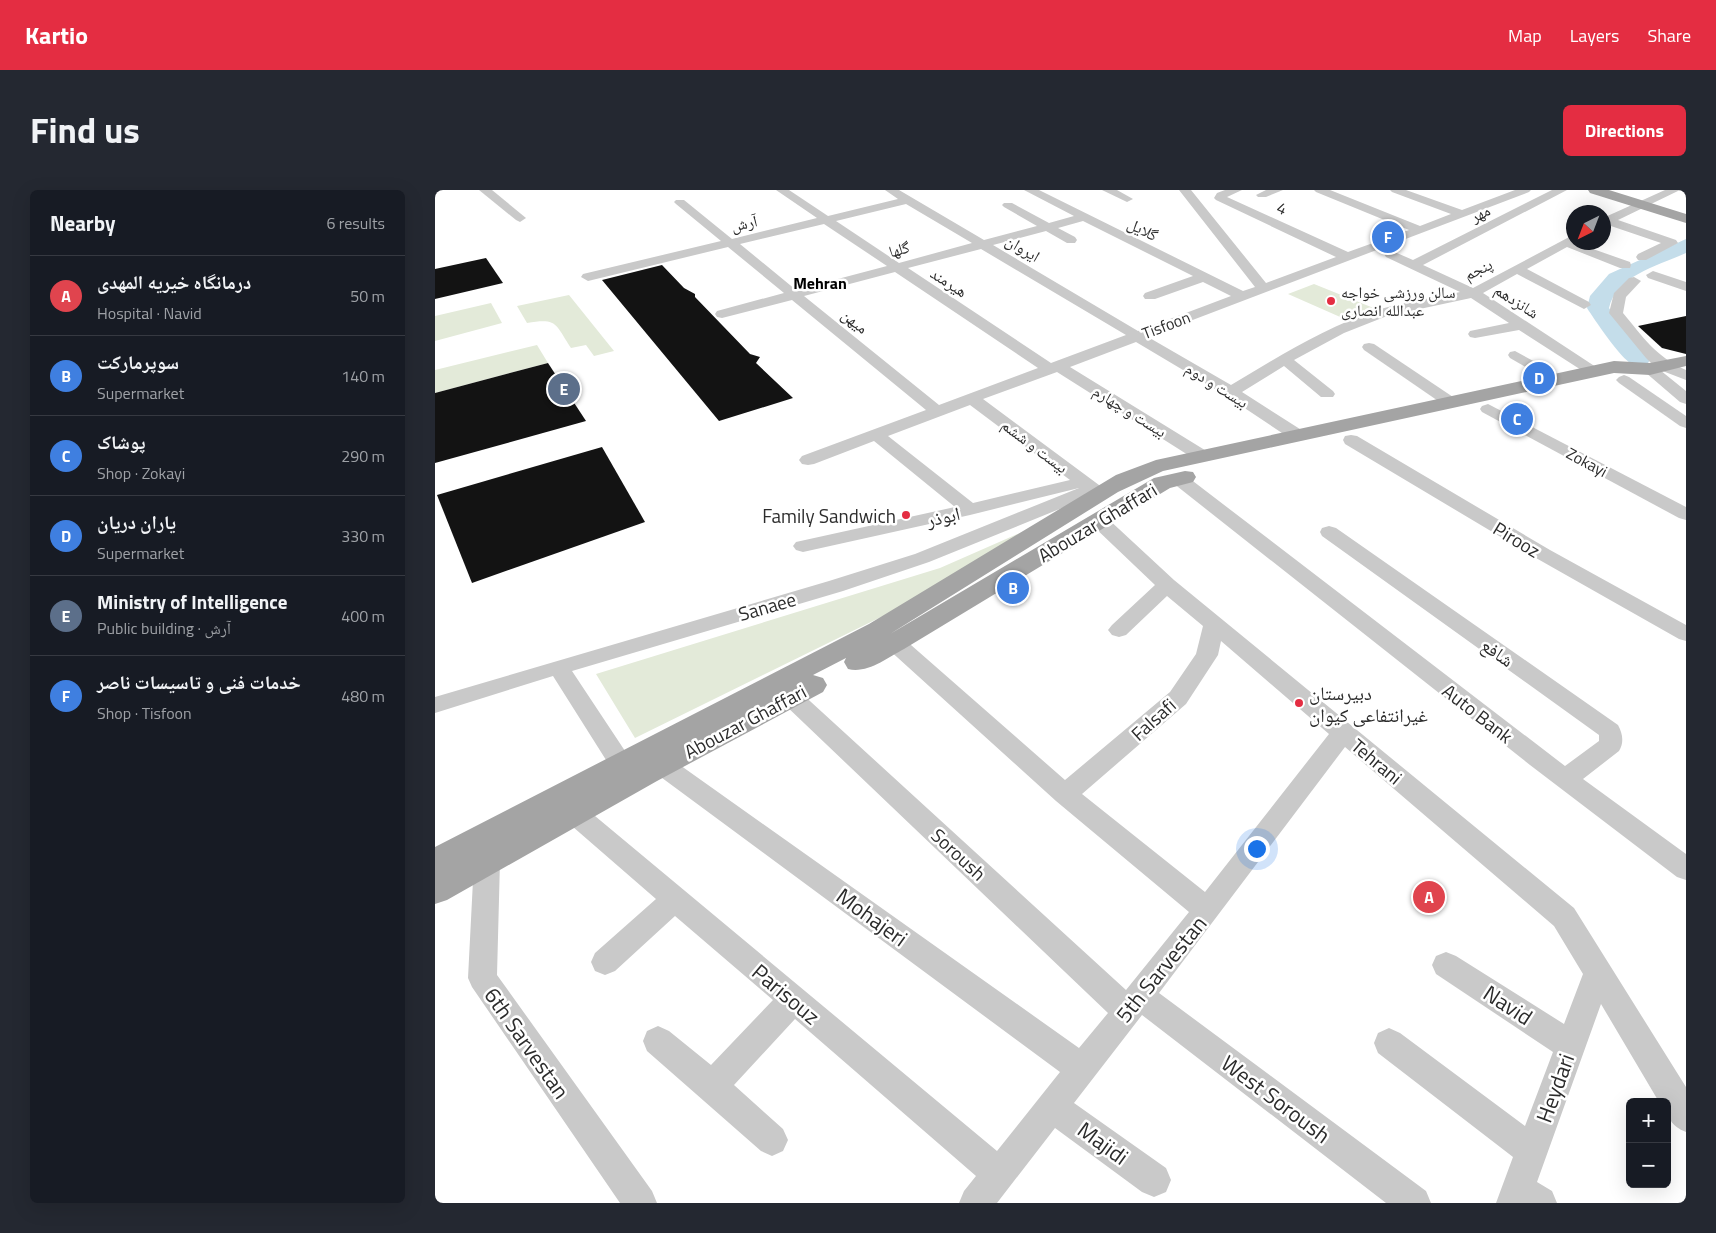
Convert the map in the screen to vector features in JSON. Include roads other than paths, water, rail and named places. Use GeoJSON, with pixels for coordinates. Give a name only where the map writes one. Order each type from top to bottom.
{"type":"FeatureCollection","features":[{"type":"Feature","properties":{"kind":"main road"},"geometry":{"type":"LineString","coordinates":[[1595,190],[1686,219]]}},
{"type":"Feature","properties":{"kind":"main road","name":"Abouzar Ghaffari"},"geometry":{"type":"LineString","coordinates":[[435,890],[662,765],[895,643],[1091,498],[1640,377],[1657,368],[1686,361]]}},
{"type":"Feature","properties":{"kind":"main road","name":"Abouzar Ghaffari"},"geometry":{"type":"LineString","coordinates":[[435,862],[878,630],[1091,498],[1124,480],[1156,466],[1614,367],[1657,368]]}},
{"type":"Feature","properties":{"kind":"street"},"geometry":{"type":"LineString","coordinates":[[485,190],[520,218]]}},
{"type":"Feature","properties":{"kind":"street","name":"هیرمند"},"geometry":{"type":"LineString","coordinates":[[782,190],[896,268],[1053,367]]}},
{"type":"Feature","properties":{"kind":"street","name":"ایروان"},"geometry":{"type":"LineString","coordinates":[[891,190],[985,244],[1137,336]]}},
{"type":"Feature","properties":{"kind":"street","name":"گلایل"},"geometry":{"type":"LineString","coordinates":[[1030,190],[1242,296]]}},
{"type":"Feature","properties":{"kind":"street"},"geometry":{"type":"LineString","coordinates":[[1108,190],[1127,199]]}},
{"type":"Feature","properties":{"kind":"street"},"geometry":{"type":"LineString","coordinates":[[1185,190],[1263,288]]}},
{"type":"Feature","properties":{"kind":"street","name":"4"},"geometry":{"type":"LineString","coordinates":[[1236,190],[1220,196],[1347,257]]}},
{"type":"Feature","properties":{"kind":"street"},"geometry":{"type":"LineString","coordinates":[[1262,195],[1277,190]]}},
{"type":"Feature","properties":{"kind":"street"},"geometry":{"type":"LineString","coordinates":[[1320,190],[1420,230]]}},
{"type":"Feature","properties":{"kind":"street"},"geometry":{"type":"LineString","coordinates":[[1396,190],[1462,214]]}},
{"type":"Feature","properties":{"kind":"street","name":"Tisfoon"},"geometry":{"type":"LineString","coordinates":[[808,460],[1525,190]]}},
{"type":"Feature","properties":{"kind":"street","name":"مهر"},"geometry":{"type":"LineString","coordinates":[[1413,265],[1561,190]]}},
{"type":"Feature","properties":{"kind":"street"},"geometry":{"type":"LineString","coordinates":[[1611,220],[1674,190]]}},
{"type":"Feature","properties":{"kind":"street"},"geometry":{"type":"LineString","coordinates":[[1490,192],[1505,197]]}},
{"type":"Feature","properties":{"kind":"street","name":"آرش"},"geometry":{"type":"LineString","coordinates":[[588,277],[928,197]]}},
{"type":"Feature","properties":{"kind":"street","name":"میهن"},"geometry":{"type":"LineString","coordinates":[[680,202],[937,411]]}},
{"type":"Feature","properties":{"kind":"street"},"geometry":{"type":"LineString","coordinates":[[1008,205],[1071,240]]}},
{"type":"Feature","properties":{"kind":"street","name":"گلها"},"geometry":{"type":"LineString","coordinates":[[722,314],[1085,218]]}},
{"type":"Feature","properties":{"kind":"street"},"geometry":{"type":"LineString","coordinates":[[1611,224],[1670,242]]}},
{"type":"Feature","properties":{"kind":"street"},"geometry":{"type":"LineString","coordinates":[[1642,257],[1686,235]]}},
{"type":"Feature","properties":{"kind":"street","name":"پنجم"},"geometry":{"type":"LineString","coordinates":[[1231,392],[1284,359],[1339,330],[1383,313],[1473,293],[1566,243]]}},
{"type":"Feature","properties":{"kind":"street"},"geometry":{"type":"LineString","coordinates":[[1591,250],[1625,265]]}},
{"type":"Feature","properties":{"kind":"street","name":"شانزدهم"},"geometry":{"type":"LineString","coordinates":[[1391,254],[1473,293],[1594,372]]}},
{"type":"Feature","properties":{"kind":"street"},"geometry":{"type":"LineString","coordinates":[[1517,269],[1584,305]]}},
{"type":"Feature","properties":{"kind":"street"},"geometry":{"type":"LineString","coordinates":[[1653,276],[1686,287]]}},
{"type":"Feature","properties":{"kind":"street"},"geometry":{"type":"LineString","coordinates":[[1149,296],[1203,277]]}},
{"type":"Feature","properties":{"kind":"street"},"geometry":{"type":"LineString","coordinates":[[1634,281],[1619,296],[1616,313],[1651,355],[1657,368],[1686,399]]}},
{"type":"Feature","properties":{"kind":"street"},"geometry":{"type":"LineString","coordinates":[[1475,334],[1521,324]]}},
{"type":"Feature","properties":{"kind":"street","name":"بیست و دوم"},"geometry":{"type":"LineString","coordinates":[[1137,336],[1231,392],[1297,435]]}},
{"type":"Feature","properties":{"kind":"street"},"geometry":{"type":"LineString","coordinates":[[1369,347],[1450,402]]}},
{"type":"Feature","properties":{"kind":"street"},"geometry":{"type":"LineString","coordinates":[[1515,356],[1558,380]]}},
{"type":"Feature","properties":{"kind":"street"},"geometry":{"type":"LineString","coordinates":[[1284,359],[1327,394]]}},
{"type":"Feature","properties":{"kind":"street","name":"بیست و چهارم"},"geometry":{"type":"LineString","coordinates":[[1053,367],[1202,456]]}},
{"type":"Feature","properties":{"kind":"street"},"geometry":{"type":"LineString","coordinates":[[1657,368],[1686,375]]}},
{"type":"Feature","properties":{"kind":"street"},"geometry":{"type":"LineString","coordinates":[[1624,380],[1686,424]]}},
{"type":"Feature","properties":{"kind":"street","name":"بیست و ششم"},"geometry":{"type":"LineString","coordinates":[[971,398],[1091,498]]}},
{"type":"Feature","properties":{"kind":"street","name":"Zokayi"},"geometry":{"type":"LineString","coordinates":[[1488,409],[1686,514]]}},
{"type":"Feature","properties":{"kind":"street"},"geometry":{"type":"LineString","coordinates":[[875,434],[970,510]]}},
{"type":"Feature","properties":{"kind":"street","name":"Pirooz"},"geometry":{"type":"LineString","coordinates":[[1351,440],[1543,554],[1686,634]]}},
{"type":"Feature","properties":{"kind":"street","name":"Auto Bank"},"geometry":{"type":"LineString","coordinates":[[1179,479],[1565,779],[1686,869]]}},
{"type":"Feature","properties":{"kind":"street","name":"ابوذر"},"geometry":{"type":"LineString","coordinates":[[803,546],[970,510],[1091,498]]}},
{"type":"Feature","properties":{"kind":"street","name":"Sanaee"},"geometry":{"type":"LineString","coordinates":[[435,705],[835,586],[922,558],[1091,498]]}},
{"type":"Feature","properties":{"kind":"street","name":"Tehrani"},"geometry":{"type":"LineString","coordinates":[[1091,498],[1167,585],[1564,917],[1686,1116]]}},
{"type":"Feature","properties":{"kind":"street"},"geometry":{"type":"LineString","coordinates":[[902,525],[922,558]]}},
{"type":"Feature","properties":{"kind":"street","name":"شافع"},"geometry":{"type":"LineString","coordinates":[[1329,532],[1610,731],[1611,745],[1565,779]]}},
{"type":"Feature","properties":{"kind":"street"},"geometry":{"type":"LineString","coordinates":[[1119,630],[1167,585]]}},
{"type":"Feature","properties":{"kind":"street","name":"Falsafi"},"geometry":{"type":"LineString","coordinates":[[1065,794],[1178,698],[1207,655],[1213,625]]}},
{"type":"Feature","properties":{"kind":"street"},"geometry":{"type":"LineString","coordinates":[[895,643],[1065,794],[1207,910]]}},
{"type":"Feature","properties":{"kind":"street"},"geometry":{"type":"LineString","coordinates":[[558,667],[621,764]]}},
{"type":"Feature","properties":{"kind":"street","name":"Soroush"},"geometry":{"type":"LineString","coordinates":[[791,697],[1133,1003]]}},
{"type":"Feature","properties":{"kind":"street","name":"5th Sarvestan"},"geometry":{"type":"LineString","coordinates":[[976,1203],[1207,910],[1343,733]]}},
{"type":"Feature","properties":{"kind":"street","name":"Mohajeri"},"geometry":{"type":"LineString","coordinates":[[662,765],[1082,1069]]}},
{"type":"Feature","properties":{"kind":"street","name":"Parisouz"},"geometry":{"type":"LineString","coordinates":[[574,813],[999,1174]]}},
{"type":"Feature","properties":{"kind":"street","name":"6th Sarvestan"},"geometry":{"type":"LineString","coordinates":[[487,861],[482,978],[640,1203]]}},
{"type":"Feature","properties":{"kind":"street"},"geometry":{"type":"LineString","coordinates":[[605,962],[675,898]]}},
{"type":"Feature","properties":{"kind":"street","name":"Navid"},"geometry":{"type":"LineString","coordinates":[[1446,965],[1571,1046]]}},
{"type":"Feature","properties":{"kind":"street","name":"Heydari"},"geometry":{"type":"LineString","coordinates":[[1523,1198],[1531,1151],[1598,972]]}},
{"type":"Feature","properties":{"kind":"street"},"geometry":{"type":"LineString","coordinates":[[712,1086],[793,1000]]}},
{"type":"Feature","properties":{"kind":"street","name":"West Soroush"},"geometry":{"type":"LineString","coordinates":[[1133,1003],[1414,1203]]}},
{"type":"Feature","properties":{"kind":"street"},"geometry":{"type":"LineString","coordinates":[[658,1042],[712,1086],[772,1140]]}},
{"type":"Feature","properties":{"kind":"street"},"geometry":{"type":"LineString","coordinates":[[1389,1043],[1531,1151]]}},
{"type":"Feature","properties":{"kind":"street","name":"Majidi"},"geometry":{"type":"LineString","coordinates":[[1052,1106],[1154,1180]]}},
{"type":"Feature","properties":{"kind":"waterway"},"geometry":{"type":"LineString","coordinates":[[1639,359],[1608,324],[1598,308],[1601,296],[1616,278],[1686,245]]}},
{"type":"Feature","properties":{"kind":"place","name":"خدمات فنی و تاسیسات ناصر"},"geometry":{"type":"Point","coordinates":[1388,237]}},
{"type":"Feature","properties":{"kind":"place","name":"سالن ورزشی خواجه عبدالله انصاری"},"geometry":{"type":"Point","coordinates":[1331,301]}},
{"type":"Feature","properties":{"kind":"place","name":"یاران دریان"},"geometry":{"type":"Point","coordinates":[1539,378]}},
{"type":"Feature","properties":{"kind":"place","name":"Ministry of Intelligence"},"geometry":{"type":"Point","coordinates":[564,389]}},
{"type":"Feature","properties":{"kind":"place","name":"پوشاک"},"geometry":{"type":"Point","coordinates":[1517,419]}},
{"type":"Feature","properties":{"kind":"place","name":"Family Sandwich"},"geometry":{"type":"Point","coordinates":[906,515]}},
{"type":"Feature","properties":{"kind":"place","name":"سوپرمارکت"},"geometry":{"type":"Point","coordinates":[1013,588]}},
{"type":"Feature","properties":{"kind":"place","name":"دبیرستان غیرانتفاعی کیوان"},"geometry":{"type":"Point","coordinates":[1299,703]}},
{"type":"Feature","properties":{"kind":"place","name":"درمانگاه خیریه المهدی"},"geometry":{"type":"Point","coordinates":[1429,897]}},
{"type":"Feature","properties":{"kind":"district","name":"Mehran"},"geometry":{"type":"Point","coordinates":[820,283]}}]}
